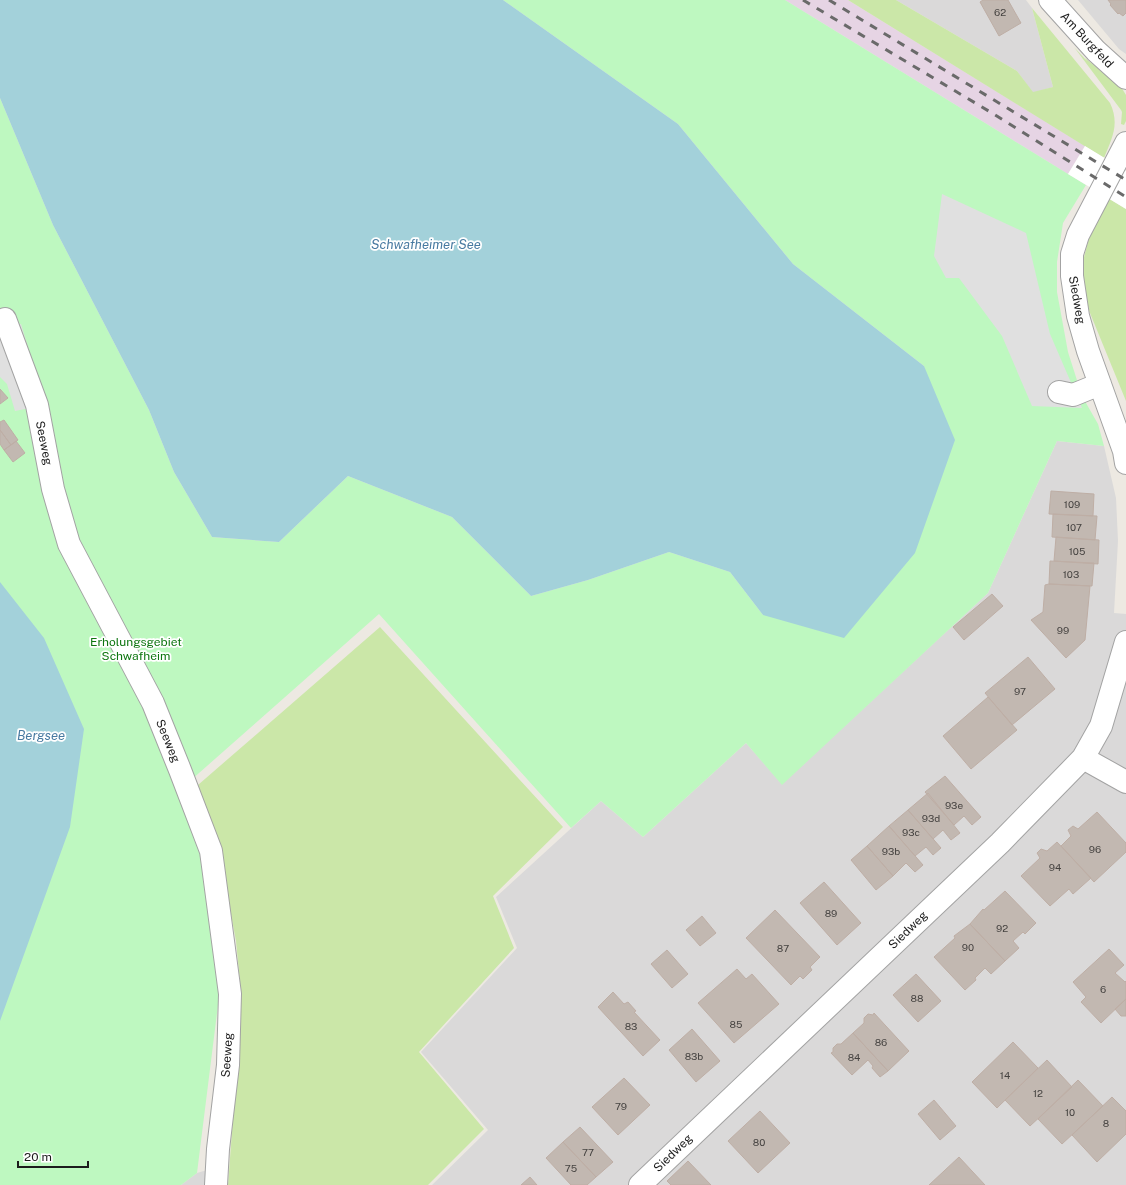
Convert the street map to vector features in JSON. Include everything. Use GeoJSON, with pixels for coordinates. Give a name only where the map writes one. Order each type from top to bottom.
{"type":"FeatureCollection","features":[{"type":"Feature","properties":{"kind":"street","name":"Am Burgfeld"},"geometry":{"type":"LineString","coordinates":[[1050,0],[1096,52],[1126,78]]}},
{"type":"Feature","properties":{"kind":"street","name":"Siedweg"},"geometry":{"type":"LineString","coordinates":[[1126,143],[1078,235],[1072,254],[1072,276],[1078,316],[1124,451],[1126,463]]}},
{"type":"Feature","properties":{"kind":"street","name":"Seeweg"},"geometry":{"type":"LineString","coordinates":[[6,319],[37,406],[53,489],[69,544],[153,703],[211,851],[230,994],[228,1065],[218,1149],[216,1185]]}},
{"type":"Feature","properties":{"kind":"street"},"geometry":{"type":"LineString","coordinates":[[1058,392],[1073,394],[1100,384]]}},
{"type":"Feature","properties":{"kind":"street","name":"Siedweg"},"geometry":{"type":"LineString","coordinates":[[640,1185],[994,848],[1083,758],[1100,726],[1126,642]]}},
{"type":"Feature","properties":{"kind":"street"},"geometry":{"type":"LineString","coordinates":[[1083,758],[1126,782]]}},
{"type":"Feature","properties":{"kind":"shaded area"},"geometry":{"type":"Polygon","coordinates":[[[785,0],[848,0],[1085,146],[1068,174],[785,0]]]}},
{"type":"Feature","properties":{"kind":"shaded area"},"geometry":{"type":"Polygon","coordinates":[[[896,0],[1026,0],[1032,8],[1053,87],[1033,93],[1017,71],[896,0]]]}},
{"type":"Feature","properties":{"kind":"shaded area"},"geometry":{"type":"Polygon","coordinates":[[[1078,0],[1126,0],[1126,54],[1119,49],[1078,0]]]}},
{"type":"Feature","properties":{"kind":"shaded area"},"geometry":{"type":"Polygon","coordinates":[[[942,194],[1026,233],[1050,334],[1082,408],[1032,406],[1002,336],[959,278],[946,278],[934,256],[942,194]]]}},
{"type":"Feature","properties":{"kind":"shaded area"},"geometry":{"type":"Polygon","coordinates":[[[21,324],[45,405],[15,411],[7,384],[0,377],[0,331],[21,324]]]}},
{"type":"Feature","properties":{"kind":"shaded area"},"geometry":{"type":"Polygon","coordinates":[[[1057,441],[1104,446],[1116,498],[1118,541],[1114,613],[1126,614],[1126,1185],[432,1185],[488,1130],[421,1052],[517,948],[496,897],[601,801],[643,837],[746,743],[782,784],[988,593],[1057,441]]]}},
{"type":"Feature","properties":{"kind":"shaded area"},"geometry":{"type":"Polygon","coordinates":[[[224,1165],[226,1185],[181,1185],[197,1173],[224,1165]]]}},
{"type":"Feature","properties":{"kind":"green space","name":"Erholungsgebiet Schwafheim"},"geometry":{"type":"Polygon","coordinates":[[[503,0],[785,0],[1086,185],[1063,223],[1057,262],[1057,292],[1068,352],[1082,396],[1098,424],[1104,446],[1057,441],[988,593],[782,785],[746,743],[643,837],[601,801],[571,828],[379,614],[190,781],[222,973],[197,1173],[181,1185],[0,1185],[0,98],[53,225],[149,410],[174,472],[212,537],[279,542],[348,476],[452,517],[531,596],[588,580],[669,552],[730,572],[763,615],[924,366],[793,264],[678,124],[503,0]]]}},
{"type":"Feature","properties":{"kind":"green space"},"geometry":{"type":"Polygon","coordinates":[[[848,0],[896,0],[1017,71],[1033,92],[1053,87],[1032,8],[1110,103],[1115,124],[1114,131],[1104,158],[848,0]]]}},
{"type":"Feature","properties":{"kind":"green space"},"geometry":{"type":"Polygon","coordinates":[[[1074,47],[1087,61],[1085,58],[1121,87],[1126,95],[1126,121],[1124,125],[1121,124],[1121,110],[1074,47]]]}},
{"type":"Feature","properties":{"kind":"green space"},"geometry":{"type":"Polygon","coordinates":[[[1108,198],[1126,209],[1126,401],[1090,313],[1084,293],[1082,265],[1092,226],[1108,198]]]}},
{"type":"Feature","properties":{"kind":"green space"},"geometry":{"type":"Polygon","coordinates":[[[380,627],[563,827],[493,896],[514,948],[419,1052],[484,1129],[428,1185],[228,1185],[241,993],[236,941],[223,872],[198,785],[380,627]]]}},
{"type":"Feature","properties":{"kind":"water","name":"Schwafheimer See"},"geometry":{"type":"Polygon","coordinates":[[[0,0],[503,0],[678,124],[793,264],[924,366],[955,440],[915,553],[844,638],[763,615],[730,572],[669,552],[588,580],[531,596],[452,517],[348,476],[279,542],[212,537],[174,472],[149,410],[53,225],[0,98],[0,0]]]}},
{"type":"Feature","properties":{"kind":"water","name":"Bergsee"},"geometry":{"type":"Polygon","coordinates":[[[0,582],[44,638],[84,729],[70,827],[0,1021],[0,582]]]}},
{"type":"Feature","properties":{"kind":"pier"},"geometry":{"type":"Polygon","coordinates":[[[1085,146],[1126,171],[1126,209],[1068,174],[1085,146]]]}},
{"type":"Feature","properties":{"kind":"building"},"geometry":{"type":"Polygon","coordinates":[[[983,0],[1008,0],[1021,23],[999,36],[980,2],[983,0]]]}},
{"type":"Feature","properties":{"kind":"building"},"geometry":{"type":"Polygon","coordinates":[[[1108,0],[1126,0],[1126,13],[1123,16],[1119,13],[1118,14],[1110,5],[1111,4],[1108,0]]]}},
{"type":"Feature","properties":{"kind":"building"},"geometry":{"type":"Polygon","coordinates":[[[0,389],[8,398],[0,404],[0,389]]]}},
{"type":"Feature","properties":{"kind":"building"},"geometry":{"type":"Polygon","coordinates":[[[4,420],[18,440],[11,445],[0,430],[0,422],[4,420]]]}},
{"type":"Feature","properties":{"kind":"building"},"geometry":{"type":"Polygon","coordinates":[[[0,430],[11,445],[4,450],[0,444],[0,430]]]}},
{"type":"Feature","properties":{"kind":"building"},"geometry":{"type":"Polygon","coordinates":[[[16,441],[25,453],[13,462],[4,450],[16,441]]]}},
{"type":"Feature","properties":{"kind":"building"},"geometry":{"type":"Polygon","coordinates":[[[1051,491],[1094,494],[1093,516],[1049,514],[1051,491]]]}},
{"type":"Feature","properties":{"kind":"building"},"geometry":{"type":"Polygon","coordinates":[[[1053,514],[1097,516],[1095,540],[1052,537],[1053,514]]]}},
{"type":"Feature","properties":{"kind":"building"},"geometry":{"type":"Polygon","coordinates":[[[1056,537],[1099,540],[1098,564],[1054,561],[1056,537]]]}},
{"type":"Feature","properties":{"kind":"building"},"geometry":{"type":"Polygon","coordinates":[[[1050,561],[1094,563],[1092,586],[1049,584],[1050,561]]]}},
{"type":"Feature","properties":{"kind":"building"},"geometry":{"type":"Polygon","coordinates":[[[1045,585],[1090,586],[1085,640],[1066,658],[1031,620],[1043,612],[1045,585]]]}},
{"type":"Feature","properties":{"kind":"building"},"geometry":{"type":"Polygon","coordinates":[[[992,594],[1003,606],[964,640],[953,627],[992,594]]]}},
{"type":"Feature","properties":{"kind":"building"},"geometry":{"type":"Polygon","coordinates":[[[1028,657],[1055,689],[1012,725],[985,693],[1028,657]]]}},
{"type":"Feature","properties":{"kind":"building"},"geometry":{"type":"Polygon","coordinates":[[[988,697],[1017,730],[971,769],[943,736],[988,697]]]}},
{"type":"Feature","properties":{"kind":"building"},"geometry":{"type":"Polygon","coordinates":[[[945,776],[981,817],[972,825],[964,816],[954,825],[925,792],[945,776]]]}},
{"type":"Feature","properties":{"kind":"building"},"geometry":{"type":"Polygon","coordinates":[[[928,793],[960,833],[951,840],[943,830],[933,839],[908,810],[928,793]]]}},
{"type":"Feature","properties":{"kind":"building"},"geometry":{"type":"Polygon","coordinates":[[[908,810],[941,848],[933,855],[926,847],[915,856],[889,826],[908,810]]]}},
{"type":"Feature","properties":{"kind":"building"},"geometry":{"type":"Polygon","coordinates":[[[1097,812],[1126,843],[1126,852],[1094,882],[1061,846],[1071,836],[1068,830],[1073,826],[1078,829],[1097,812]]]}},
{"type":"Feature","properties":{"kind":"building"},"geometry":{"type":"Polygon","coordinates":[[[889,826],[923,865],[915,872],[906,863],[893,876],[867,846],[889,826]]]}},
{"type":"Feature","properties":{"kind":"building"},"geometry":{"type":"Polygon","coordinates":[[[1057,842],[1091,878],[1073,894],[1069,889],[1050,906],[1021,876],[1040,858],[1037,853],[1041,849],[1047,851],[1057,842]]]}},
{"type":"Feature","properties":{"kind":"building"},"geometry":{"type":"Polygon","coordinates":[[[867,846],[893,876],[876,890],[851,860],[867,846]]]}},
{"type":"Feature","properties":{"kind":"building"},"geometry":{"type":"Polygon","coordinates":[[[824,882],[861,923],[837,945],[800,903],[824,882]]]}},
{"type":"Feature","properties":{"kind":"building"},"geometry":{"type":"Polygon","coordinates":[[[1005,891],[1036,923],[1025,934],[1023,932],[1013,941],[1019,948],[1005,961],[970,924],[983,909],[984,910],[1005,891]]]}},
{"type":"Feature","properties":{"kind":"building"},"geometry":{"type":"Polygon","coordinates":[[[775,910],[820,957],[810,967],[812,970],[803,979],[800,976],[791,985],[746,938],[775,910]]]}},
{"type":"Feature","properties":{"kind":"building"},"geometry":{"type":"Polygon","coordinates":[[[702,916],[716,933],[700,946],[686,930],[702,916]]]}},
{"type":"Feature","properties":{"kind":"building"},"geometry":{"type":"Polygon","coordinates":[[[970,924],[1005,961],[991,974],[985,968],[975,978],[976,980],[965,990],[934,957],[955,938],[954,936],[970,924]]]}},
{"type":"Feature","properties":{"kind":"building"},"geometry":{"type":"Polygon","coordinates":[[[1109,949],[1124,965],[1115,973],[1125,982],[1126,981],[1126,999],[1101,1023],[1081,1002],[1086,997],[1073,982],[1109,949]]]}},
{"type":"Feature","properties":{"kind":"building"},"geometry":{"type":"Polygon","coordinates":[[[667,950],[688,974],[672,988],[651,964],[667,950]]]}},
{"type":"Feature","properties":{"kind":"building"},"geometry":{"type":"Polygon","coordinates":[[[737,969],[746,979],[752,974],[779,1004],[734,1043],[698,1003],[737,969]]]}},
{"type":"Feature","properties":{"kind":"building"},"geometry":{"type":"Polygon","coordinates":[[[916,974],[941,1001],[918,1022],[893,995],[916,974]]]}},
{"type":"Feature","properties":{"kind":"building"},"geometry":{"type":"Polygon","coordinates":[[[613,992],[624,1004],[628,1002],[636,1011],[634,1012],[660,1040],[643,1056],[598,1007],[613,992]]]}},
{"type":"Feature","properties":{"kind":"building"},"geometry":{"type":"Polygon","coordinates":[[[1126,999],[1126,1016],[1121,1016],[1115,1009],[1126,999]]]}},
{"type":"Feature","properties":{"kind":"building"},"geometry":{"type":"Polygon","coordinates":[[[874,1013],[909,1051],[888,1071],[853,1033],[864,1023],[864,1018],[868,1014],[873,1015],[874,1013]]]}},
{"type":"Feature","properties":{"kind":"building"},"geometry":{"type":"Polygon","coordinates":[[[692,1029],[720,1061],[696,1082],[669,1050],[692,1029]]]}},
{"type":"Feature","properties":{"kind":"building"},"geometry":{"type":"Polygon","coordinates":[[[853,1033],[888,1071],[880,1077],[872,1068],[873,1066],[868,1060],[852,1075],[831,1053],[837,1044],[841,1044],[853,1033]]]}},
{"type":"Feature","properties":{"kind":"building"},"geometry":{"type":"Polygon","coordinates":[[[1013,1042],[1038,1068],[997,1108],[972,1082],[1013,1042]]]}},
{"type":"Feature","properties":{"kind":"building"},"geometry":{"type":"Polygon","coordinates":[[[1047,1060],[1072,1087],[1030,1126],[1005,1100],[1047,1060]]]}},
{"type":"Feature","properties":{"kind":"building"},"geometry":{"type":"Polygon","coordinates":[[[624,1078],[650,1105],[618,1135],[592,1107],[624,1078]]]}},
{"type":"Feature","properties":{"kind":"building"},"geometry":{"type":"Polygon","coordinates":[[[1078,1080],[1103,1106],[1062,1144],[1038,1119],[1078,1080]]]}},
{"type":"Feature","properties":{"kind":"building"},"geometry":{"type":"Polygon","coordinates":[[[1112,1097],[1126,1111],[1126,1134],[1097,1162],[1072,1135],[1112,1097]]]}},
{"type":"Feature","properties":{"kind":"building"},"geometry":{"type":"Polygon","coordinates":[[[934,1100],[956,1126],[940,1140],[918,1114],[934,1100]]]}},
{"type":"Feature","properties":{"kind":"building"},"geometry":{"type":"Polygon","coordinates":[[[760,1111],[790,1143],[758,1173],[728,1141],[760,1111]]]}},
{"type":"Feature","properties":{"kind":"building"},"geometry":{"type":"Polygon","coordinates":[[[580,1127],[613,1162],[596,1177],[563,1142],[580,1127]]]}},
{"type":"Feature","properties":{"kind":"building"},"geometry":{"type":"Polygon","coordinates":[[[563,1142],[596,1177],[587,1185],[571,1185],[546,1158],[563,1142]]]}},
{"type":"Feature","properties":{"kind":"building"},"geometry":{"type":"Polygon","coordinates":[[[959,1157],[985,1185],[929,1185],[959,1157]]]}},
{"type":"Feature","properties":{"kind":"building"},"geometry":{"type":"Polygon","coordinates":[[[688,1161],[711,1185],[671,1185],[667,1181],[688,1161]]]}},
{"type":"Feature","properties":{"kind":"building"},"geometry":{"type":"Polygon","coordinates":[[[530,1177],[537,1185],[521,1185],[530,1177]]]}},
{"type":"Feature","properties":{"kind":"railway"},"geometry":{"type":"LineString","coordinates":[[803,0],[992,113],[1126,197]]}},
{"type":"Feature","properties":{"kind":"railway"},"geometry":{"type":"LineString","coordinates":[[829,0],[1126,180]]}}]}
